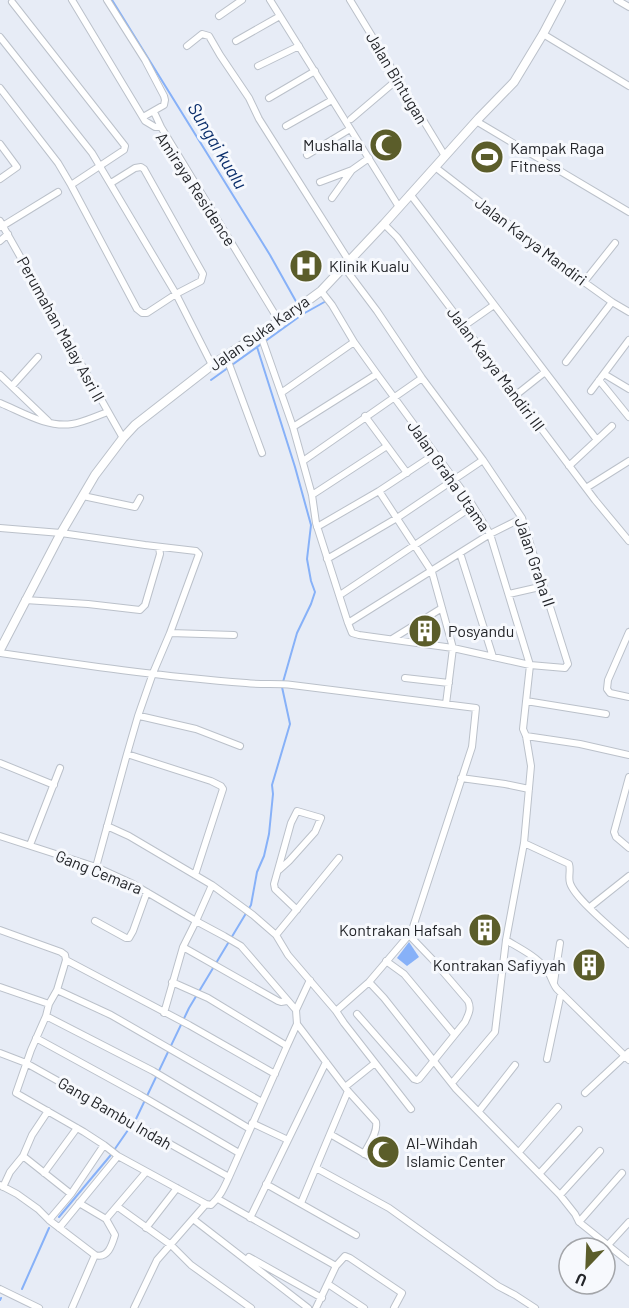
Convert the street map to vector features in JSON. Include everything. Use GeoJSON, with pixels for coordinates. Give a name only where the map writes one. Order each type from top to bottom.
{"type":"FeatureCollection","features":[{"type":"Feature","properties":{"kind":"main road","name":"Jalan Suka Karya"},"geometry":{"type":"LineString","coordinates":[[0,652],[61,533],[95,476],[123,438],[135,425],[212,365],[322,292],[386,225],[410,194],[514,82],[561,0]]}},
{"type":"Feature","properties":{"kind":"street","name":"Amiraya Residence"},"geometry":{"type":"LineString","coordinates":[[72,0],[145,121],[154,127],[161,128],[279,321]]}},
{"type":"Feature","properties":{"kind":"street"},"geometry":{"type":"LineString","coordinates":[[107,0],[145,60],[164,96],[164,105],[143,117]]}},
{"type":"Feature","properties":{"kind":"street"},"geometry":{"type":"LineString","coordinates":[[219,16],[242,0]]}},
{"type":"Feature","properties":{"kind":"street"},"geometry":{"type":"LineString","coordinates":[[270,0],[399,207]]}},
{"type":"Feature","properties":{"kind":"street","name":"Jalan Bintugan"},"geometry":{"type":"LineString","coordinates":[[350,0],[445,156]]}},
{"type":"Feature","properties":{"kind":"street"},"geometry":{"type":"LineString","coordinates":[[617,0],[629,7]]}},
{"type":"Feature","properties":{"kind":"street"},"geometry":{"type":"LineString","coordinates":[[12,2],[124,145],[124,150],[71,185]]}},
{"type":"Feature","properties":{"kind":"street"},"geometry":{"type":"LineString","coordinates":[[236,41],[280,16]]}},
{"type":"Feature","properties":{"kind":"street","name":"Jalan Graha II"},"geometry":{"type":"LineString","coordinates":[[187,46],[202,34],[210,37],[249,98],[346,267],[522,518],[568,665],[565,668],[530,665],[453,648],[353,634],[348,623]]}},
{"type":"Feature","properties":{"kind":"street"},"geometry":{"type":"LineString","coordinates":[[543,34],[629,86]]}},
{"type":"Feature","properties":{"kind":"street"},"geometry":{"type":"LineString","coordinates":[[0,37],[92,153],[176,294],[212,365]]}},
{"type":"Feature","properties":{"kind":"street"},"geometry":{"type":"LineString","coordinates":[[258,66],[299,46]]}},
{"type":"Feature","properties":{"kind":"street"},"geometry":{"type":"LineString","coordinates":[[269,98],[315,71]]}},
{"type":"Feature","properties":{"kind":"street"},"geometry":{"type":"LineString","coordinates":[[351,119],[398,79]]}},
{"type":"Feature","properties":{"kind":"street"},"geometry":{"type":"LineString","coordinates":[[0,88],[58,163],[140,311],[150,312],[176,294],[201,281],[203,274],[146,171],[141,167],[135,168],[111,183]]}},
{"type":"Feature","properties":{"kind":"street"},"geometry":{"type":"LineString","coordinates":[[286,126],[332,100]]}},
{"type":"Feature","properties":{"kind":"street"},"geometry":{"type":"LineString","coordinates":[[154,112],[161,128]]}},
{"type":"Feature","properties":{"kind":"street"},"geometry":{"type":"LineString","coordinates":[[476,121],[629,212]]}},
{"type":"Feature","properties":{"kind":"street"},"geometry":{"type":"LineString","coordinates":[[307,155],[350,129]]}},
{"type":"Feature","properties":{"kind":"street"},"geometry":{"type":"LineString","coordinates":[[0,144],[17,167],[0,179]]}},
{"type":"Feature","properties":{"kind":"street"},"geometry":{"type":"LineString","coordinates":[[320,182],[352,170],[369,159]]}},
{"type":"Feature","properties":{"kind":"street","name":"Jalan Karya Mandiri"},"geometry":{"type":"LineString","coordinates":[[435,168],[584,282],[629,312]]}},
{"type":"Feature","properties":{"kind":"street"},"geometry":{"type":"LineString","coordinates":[[332,198],[352,170]]}},
{"type":"Feature","properties":{"kind":"street"},"geometry":{"type":"LineString","coordinates":[[1,225],[58,192]]}},
{"type":"Feature","properties":{"kind":"street"},"geometry":{"type":"LineString","coordinates":[[410,194],[597,440]]}},
{"type":"Feature","properties":{"kind":"street","name":"Perumahan Malay Asri II"},"geometry":{"type":"LineString","coordinates":[[1,225],[123,438]]}},
{"type":"Feature","properties":{"kind":"street","name":"Jalan Karya Mandiri III"},"geometry":{"type":"LineString","coordinates":[[386,225],[595,501],[629,541]]}},
{"type":"Feature","properties":{"kind":"street"},"geometry":{"type":"LineString","coordinates":[[0,241],[8,234]]}},
{"type":"Feature","properties":{"kind":"street"},"geometry":{"type":"LineString","coordinates":[[584,282],[615,243]]}},
{"type":"Feature","properties":{"kind":"street","name":"Jalan Graha Utama"},"geometry":{"type":"LineString","coordinates":[[322,292],[376,374],[474,506],[490,534],[530,665]]}},
{"type":"Feature","properties":{"kind":"street"},"geometry":{"type":"LineString","coordinates":[[566,362],[612,302]]}},
{"type":"Feature","properties":{"kind":"street"},"geometry":{"type":"LineString","coordinates":[[464,326],[494,305]]}},
{"type":"Feature","properties":{"kind":"street"},"geometry":{"type":"LineString","coordinates":[[260,333],[293,427],[312,495],[317,526],[348,623],[490,534],[522,518]]}},
{"type":"Feature","properties":{"kind":"street"},"geometry":{"type":"LineString","coordinates":[[591,392],[629,340]]}},
{"type":"Feature","properties":{"kind":"street"},"geometry":{"type":"LineString","coordinates":[[281,393],[354,342]]}},
{"type":"Feature","properties":{"kind":"street"},"geometry":{"type":"LineString","coordinates":[[622,349],[629,353]]}},
{"type":"Feature","properties":{"kind":"street"},"geometry":{"type":"LineString","coordinates":[[226,356],[262,453]]}},
{"type":"Feature","properties":{"kind":"street"},"geometry":{"type":"LineString","coordinates":[[12,386],[38,357]]}},
{"type":"Feature","properties":{"kind":"street"},"geometry":{"type":"LineString","coordinates":[[516,395],[545,372]]}},
{"type":"Feature","properties":{"kind":"street"},"geometry":{"type":"LineString","coordinates":[[293,427],[376,374]]}},
{"type":"Feature","properties":{"kind":"street"},"geometry":{"type":"LineString","coordinates":[[604,374],[629,389]]}},
{"type":"Feature","properties":{"kind":"street"},"geometry":{"type":"LineString","coordinates":[[0,375],[51,424]]}},
{"type":"Feature","properties":{"kind":"street"},"geometry":{"type":"LineString","coordinates":[[303,461],[422,378]]}},
{"type":"Feature","properties":{"kind":"street"},"geometry":{"type":"LineString","coordinates":[[599,380],[629,417]]}},
{"type":"Feature","properties":{"kind":"street"},"geometry":{"type":"LineString","coordinates":[[0,403],[51,424],[73,424],[108,412]]}},
{"type":"Feature","properties":{"kind":"street"},"geometry":{"type":"LineString","coordinates":[[365,416],[407,473]]}},
{"type":"Feature","properties":{"kind":"street"},"geometry":{"type":"LineString","coordinates":[[569,465],[612,426]]}},
{"type":"Feature","properties":{"kind":"street"},"geometry":{"type":"LineString","coordinates":[[312,495],[387,446]]}},
{"type":"Feature","properties":{"kind":"street"},"geometry":{"type":"LineString","coordinates":[[317,526],[379,491],[435,454]]}},
{"type":"Feature","properties":{"kind":"street"},"geometry":{"type":"LineString","coordinates":[[327,559],[396,518],[483,460]]}},
{"type":"Feature","properties":{"kind":"street"},"geometry":{"type":"LineString","coordinates":[[586,488],[629,461]]}},
{"type":"Feature","properties":{"kind":"street"},"geometry":{"type":"LineString","coordinates":[[379,491],[432,572],[453,648],[446,704]]}},
{"type":"Feature","properties":{"kind":"street"},"geometry":{"type":"LineString","coordinates":[[83,496],[135,507],[140,498]]}},
{"type":"Feature","properties":{"kind":"street"},"geometry":{"type":"LineString","coordinates":[[340,595],[474,506]]}},
{"type":"Feature","properties":{"kind":"street"},"geometry":{"type":"LineString","coordinates":[[0,528],[61,533],[196,551],[199,554],[138,716],[96,867]]}},
{"type":"Feature","properties":{"kind":"street"},"geometry":{"type":"LineString","coordinates":[[25,600],[140,610],[145,604],[160,554],[159,547]]}},
{"type":"Feature","properties":{"kind":"street"},"geometry":{"type":"LineString","coordinates":[[460,554],[493,657]]}},
{"type":"Feature","properties":{"kind":"street"},"geometry":{"type":"LineString","coordinates":[[509,594],[544,586]]}},
{"type":"Feature","properties":{"kind":"street"},"geometry":{"type":"LineString","coordinates":[[392,639],[442,608]]}},
{"type":"Feature","properties":{"kind":"street"},"geometry":{"type":"LineString","coordinates":[[629,632],[608,680],[607,689],[610,693],[629,697]]}},
{"type":"Feature","properties":{"kind":"street"},"geometry":{"type":"LineString","coordinates":[[170,633],[234,635]]}},
{"type":"Feature","properties":{"kind":"street"},"geometry":{"type":"LineString","coordinates":[[0,652],[153,673],[249,684],[276,683],[476,708],[472,747],[413,927],[409,935],[369,982],[336,1011]]}},
{"type":"Feature","properties":{"kind":"street"},"geometry":{"type":"LineString","coordinates":[[452,1083],[495,1032],[506,940],[524,843],[531,766],[523,729],[530,665]]}},
{"type":"Feature","properties":{"kind":"street"},"geometry":{"type":"LineString","coordinates":[[405,678],[449,683]]}},
{"type":"Feature","properties":{"kind":"street"},"geometry":{"type":"LineString","coordinates":[[526,700],[606,714]]}},
{"type":"Feature","properties":{"kind":"street"},"geometry":{"type":"LineString","coordinates":[[138,716],[196,729],[240,746]]}},
{"type":"Feature","properties":{"kind":"street"},"geometry":{"type":"LineString","coordinates":[[526,736],[580,744],[629,755]]}},
{"type":"Feature","properties":{"kind":"street"},"geometry":{"type":"LineString","coordinates":[[127,754],[211,781],[224,789],[195,875]]}},
{"type":"Feature","properties":{"kind":"street"},"geometry":{"type":"LineString","coordinates":[[0,763],[54,785]]}},
{"type":"Feature","properties":{"kind":"street"},"geometry":{"type":"LineString","coordinates":[[30,845],[60,768]]}},
{"type":"Feature","properties":{"kind":"street"},"geometry":{"type":"LineString","coordinates":[[461,778],[529,789]]}},
{"type":"Feature","properties":{"kind":"street"},"geometry":{"type":"LineString","coordinates":[[629,778],[614,834],[629,848]]}},
{"type":"Feature","properties":{"kind":"street"},"geometry":{"type":"LineString","coordinates":[[279,870],[315,832],[321,818],[297,811],[291,823],[274,887],[297,910]]}},
{"type":"Feature","properties":{"kind":"street"},"geometry":{"type":"LineString","coordinates":[[107,826],[129,836],[212,885],[254,915],[276,935],[288,955],[336,1011],[411,1108]]}},
{"type":"Feature","properties":{"kind":"street","name":"Gang Cemara"},"geometry":{"type":"LineString","coordinates":[[0,836],[96,867],[133,884],[224,936],[241,946],[296,1010]]}},
{"type":"Feature","properties":{"kind":"street"},"geometry":{"type":"LineString","coordinates":[[524,843],[569,864],[571,885],[576,893],[629,944]]}},
{"type":"Feature","properties":{"kind":"street"},"geometry":{"type":"LineString","coordinates":[[276,935],[339,858]]}},
{"type":"Feature","properties":{"kind":"street"},"geometry":{"type":"LineString","coordinates":[[590,907],[629,876]]}},
{"type":"Feature","properties":{"kind":"street"},"geometry":{"type":"LineString","coordinates":[[164,1013],[183,947],[212,885]]}},
{"type":"Feature","properties":{"kind":"street"},"geometry":{"type":"LineString","coordinates":[[95,921],[129,938],[147,892]]}},
{"type":"Feature","properties":{"kind":"street"},"geometry":{"type":"LineString","coordinates":[[0,930],[61,952],[65,955],[66,960],[57,990],[49,1004],[16,1093],[146,1172],[210,1205],[218,1199],[229,1177],[275,1074],[297,1024],[296,1010],[310,980]]}},
{"type":"Feature","properties":{"kind":"street"},"geometry":{"type":"LineString","coordinates":[[357,1014],[415,1080],[419,1079],[465,1022],[469,1014],[469,1003],[409,935]]}},
{"type":"Feature","properties":{"kind":"street"},"geometry":{"type":"LineString","coordinates":[[506,940],[538,960],[548,972],[554,986],[628,1056],[585,1093]]}},
{"type":"Feature","properties":{"kind":"street"},"geometry":{"type":"LineString","coordinates":[[554,986],[561,943]]}},
{"type":"Feature","properties":{"kind":"street"},"geometry":{"type":"LineString","coordinates":[[183,947],[258,991],[281,1002],[287,1000]]}},
{"type":"Feature","properties":{"kind":"street"},"geometry":{"type":"LineString","coordinates":[[66,960],[189,1025],[275,1074]]}},
{"type":"Feature","properties":{"kind":"street"},"geometry":{"type":"LineString","coordinates":[[386,961],[404,974],[454,1034]]}},
{"type":"Feature","properties":{"kind":"street"},"geometry":{"type":"LineString","coordinates":[[172,982],[208,998],[287,1046]]}},
{"type":"Feature","properties":{"kind":"street"},"geometry":{"type":"LineString","coordinates":[[369,982],[452,1083],[540,1173],[560,1195],[579,1222],[597,1236]]}},
{"type":"Feature","properties":{"kind":"street"},"geometry":{"type":"LineString","coordinates":[[0,987],[49,1004]]}},
{"type":"Feature","properties":{"kind":"street"},"geometry":{"type":"LineString","coordinates":[[57,990],[111,1015],[262,1102]]}},
{"type":"Feature","properties":{"kind":"street"},"geometry":{"type":"LineString","coordinates":[[547,1059],[561,993]]}},
{"type":"Feature","properties":{"kind":"street"},"geometry":{"type":"LineString","coordinates":[[46,1016],[153,1071],[251,1126],[288,1140]]}},
{"type":"Feature","properties":{"kind":"street"},"geometry":{"type":"LineString","coordinates":[[297,1024],[377,1125],[364,1154]]}},
{"type":"Feature","properties":{"kind":"street"},"geometry":{"type":"LineString","coordinates":[[36,1038],[239,1153]]}},
{"type":"Feature","properties":{"kind":"street","name":"Gang Bambu Indah"},"geometry":{"type":"LineString","coordinates":[[0,1053],[26,1063],[229,1177]]}},
{"type":"Feature","properties":{"kind":"street"},"geometry":{"type":"LineString","coordinates":[[250,1218],[326,1062]]}},
{"type":"Feature","properties":{"kind":"street"},"geometry":{"type":"LineString","coordinates":[[301,1203],[347,1089],[375,1063]]}},
{"type":"Feature","properties":{"kind":"street"},"geometry":{"type":"LineString","coordinates":[[479,1111],[515,1065]]}},
{"type":"Feature","properties":{"kind":"street"},"geometry":{"type":"LineString","coordinates":[[519,1152],[558,1107]]}},
{"type":"Feature","properties":{"kind":"street"},"geometry":{"type":"LineString","coordinates":[[48,1111],[32,1135],[23,1156],[1,1186],[38,1209],[49,1221],[100,1257],[112,1244],[115,1235],[106,1219],[79,1203]]}},
{"type":"Feature","properties":{"kind":"street"},"geometry":{"type":"LineString","coordinates":[[44,1173],[77,1128]]}},
{"type":"Feature","properties":{"kind":"street"},"geometry":{"type":"LineString","coordinates":[[540,1173],[579,1130]]}},
{"type":"Feature","properties":{"kind":"street"},"geometry":{"type":"LineString","coordinates":[[330,1134],[382,1164]]}},
{"type":"Feature","properties":{"kind":"street"},"geometry":{"type":"LineString","coordinates":[[49,1221],[111,1151]]}},
{"type":"Feature","properties":{"kind":"street"},"geometry":{"type":"LineString","coordinates":[[59,1228],[79,1203],[111,1151]]}},
{"type":"Feature","properties":{"kind":"street"},"geometry":{"type":"LineString","coordinates":[[560,1195],[600,1151]]}},
{"type":"Feature","properties":{"kind":"street"},"geometry":{"type":"LineString","coordinates":[[23,1156],[72,1194]]}},
{"type":"Feature","properties":{"kind":"street"},"geometry":{"type":"LineString","coordinates":[[316,1168],[389,1208],[498,1286],[515,1294],[535,1308]]}},
{"type":"Feature","properties":{"kind":"street"},"geometry":{"type":"LineString","coordinates":[[106,1219],[146,1172]]}},
{"type":"Feature","properties":{"kind":"street"},"geometry":{"type":"LineString","coordinates":[[579,1222],[622,1173]]}},
{"type":"Feature","properties":{"kind":"street"},"geometry":{"type":"LineString","coordinates":[[266,1184],[356,1235]]}},
{"type":"Feature","properties":{"kind":"street"},"geometry":{"type":"LineString","coordinates":[[146,1228],[177,1188]]}},
{"type":"Feature","properties":{"kind":"street"},"geometry":{"type":"LineString","coordinates":[[218,1199],[336,1266]]}},
{"type":"Feature","properties":{"kind":"street"},"geometry":{"type":"LineString","coordinates":[[134,1308],[157,1260],[206,1204]]}},
{"type":"Feature","properties":{"kind":"street"},"geometry":{"type":"LineString","coordinates":[[118,1207],[171,1245],[191,1265],[251,1308]]}},
{"type":"Feature","properties":{"kind":"street"},"geometry":{"type":"LineString","coordinates":[[193,1219],[308,1308]]}},
{"type":"Feature","properties":{"kind":"street"},"geometry":{"type":"LineString","coordinates":[[616,1236],[629,1222]]}},
{"type":"Feature","properties":{"kind":"street"},"geometry":{"type":"LineString","coordinates":[[230,1247],[322,1298]]}},
{"type":"Feature","properties":{"kind":"street"},"geometry":{"type":"LineString","coordinates":[[617,1252],[629,1262]]}},
{"type":"Feature","properties":{"kind":"street"},"geometry":{"type":"LineString","coordinates":[[72,1308],[95,1255]]}},
{"type":"Feature","properties":{"kind":"street"},"geometry":{"type":"LineString","coordinates":[[316,1308],[336,1266],[343,1257],[348,1257],[402,1293],[394,1308]]}},
{"type":"Feature","properties":{"kind":"street"},"geometry":{"type":"LineString","coordinates":[[328,1284],[363,1308]]}},
{"type":"Feature","properties":{"kind":"street"},"geometry":{"type":"LineString","coordinates":[[0,1289],[26,1305],[39,1308]]}},
{"type":"Feature","properties":{"kind":"water"},"geometry":{"type":"Polygon","coordinates":[[[409,942],[419,957],[407,966],[397,958],[409,942]]]}},
{"type":"Feature","properties":{"kind":"waterway","name":"Sungai kualu"},"geometry":{"type":"LineString","coordinates":[[112,0],[270,255],[298,305]]}},
{"type":"Feature","properties":{"kind":"waterway"},"geometry":{"type":"LineString","coordinates":[[300,310],[303,314],[328,300]]}},
{"type":"Feature","properties":{"kind":"waterway"},"geometry":{"type":"LineString","coordinates":[[211,380],[303,314]]}},
{"type":"Feature","properties":{"kind":"waterway"},"geometry":{"type":"LineString","coordinates":[[257,347],[311,525],[307,559],[315,592],[297,633],[283,682]]}},
{"type":"Feature","properties":{"kind":"waterway"},"geometry":{"type":"LineString","coordinates":[[136,1119],[189,1008],[251,905],[257,872],[264,856],[269,834],[272,785],[290,724],[282,687]]}},
{"type":"Feature","properties":{"kind":"waterway"},"geometry":{"type":"LineString","coordinates":[[59,1217],[110,1156],[128,1130]]}},
{"type":"Feature","properties":{"kind":"waterway"},"geometry":{"type":"LineString","coordinates":[[22,1289],[49,1228]]}},
{"type":"Feature","properties":{"kind":"place","name":"Mushalla"},"geometry":{"type":"Point","coordinates":[386,145]}},
{"type":"Feature","properties":{"kind":"place","name":"Kampak Raga Fitness"},"geometry":{"type":"Point","coordinates":[487,157]}},
{"type":"Feature","properties":{"kind":"place","name":"Klinik Kualu"},"geometry":{"type":"Point","coordinates":[306,266]}},
{"type":"Feature","properties":{"kind":"place","name":"Posyandu"},"geometry":{"type":"Point","coordinates":[425,631]}},
{"type":"Feature","properties":{"kind":"place","name":"Kontrakan Hafsah"},"geometry":{"type":"Point","coordinates":[485,930]}},
{"type":"Feature","properties":{"kind":"place","name":"Kontrakan Safiyyah"},"geometry":{"type":"Point","coordinates":[589,965]}},
{"type":"Feature","properties":{"kind":"place","name":"Al-Wihdah Islamic Center"},"geometry":{"type":"Point","coordinates":[383,1152]}}]}
